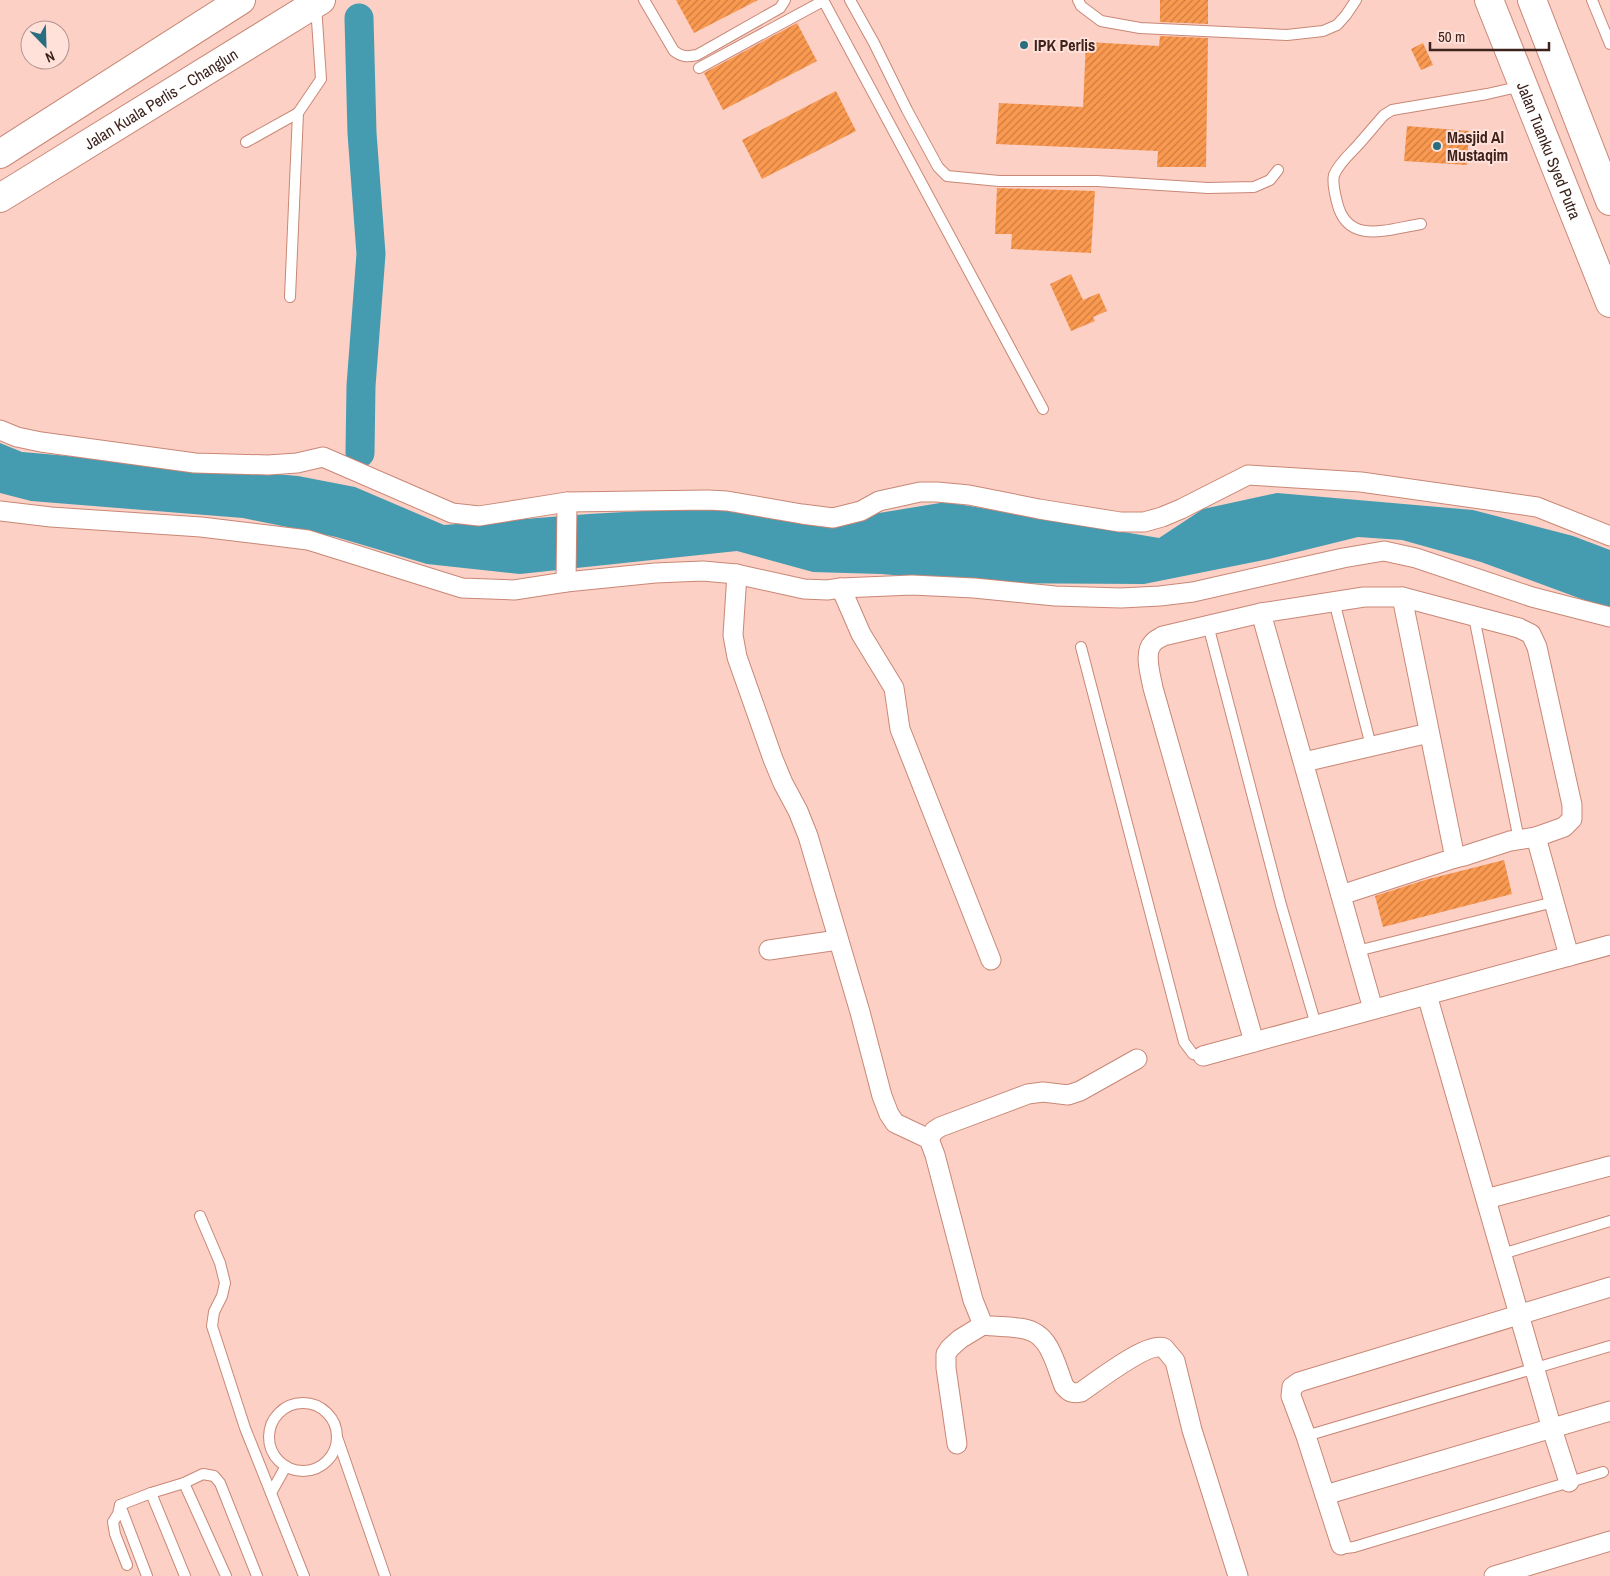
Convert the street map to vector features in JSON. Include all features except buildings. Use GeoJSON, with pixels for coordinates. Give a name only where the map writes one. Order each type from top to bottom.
{"type":"FeatureCollection","features":[{"type":"Feature","properties":{"kind":"main road"},"geometry":{"type":"LineString","coordinates":[[0,154],[241,0]]}},
{"type":"Feature","properties":{"kind":"main road","name":"Jalan Tuanku Syed Putra"},"geometry":{"type":"LineString","coordinates":[[1488,0],[1610,303]]}},
{"type":"Feature","properties":{"kind":"main road"},"geometry":{"type":"LineString","coordinates":[[1532,0],[1610,201]]}},
{"type":"Feature","properties":{"kind":"main road","name":"Jalan Kuala Perlis – Changlun"},"geometry":{"type":"LineString","coordinates":[[0,198],[319,2]]}},
{"type":"Feature","properties":{"kind":"street"},"geometry":{"type":"LineString","coordinates":[[0,430],[17,437],[41,442],[195,463],[268,465],[297,463],[322,457],[356,470],[452,513],[479,516],[567,508],[708,500],[727,501],[833,518],[861,511],[879,501],[920,492],[937,492],[969,495],[1120,522],[1144,522],[1181,509],[1248,475],[1360,482],[1537,507],[1610,536]]}},
{"type":"Feature","properties":{"kind":"street"},"geometry":{"type":"LineString","coordinates":[[567,508],[567,576]]}},
{"type":"Feature","properties":{"kind":"street"},"geometry":{"type":"LineString","coordinates":[[0,512],[201,527],[308,540],[462,588],[514,590],[567,576],[703,571],[737,574],[804,588],[827,590],[912,585],[974,588],[1087,598],[1121,598],[1193,592],[1343,558],[1384,551],[1416,558],[1532,597],[1610,617]]}},
{"type":"Feature","properties":{"kind":"street"},"geometry":{"type":"LineString","coordinates":[[737,574],[733,635],[737,656],[773,759],[808,836],[860,1012],[882,1096],[889,1114],[895,1123],[929,1139],[935,1155],[973,1300],[983,1325]]}},
{"type":"Feature","properties":{"kind":"street"},"geometry":{"type":"LineString","coordinates":[[841,588],[862,634],[894,688],[900,729],[991,960]]}},
{"type":"Feature","properties":{"kind":"street"},"geometry":{"type":"LineString","coordinates":[[1402,596],[1455,858]]}},
{"type":"Feature","properties":{"kind":"street"},"geometry":{"type":"LineString","coordinates":[[1254,1042],[1153,688],[1148,650],[1153,643],[1163,636],[1261,613],[1364,597],[1402,596],[1519,628],[1531,634],[1537,646],[1572,806],[1572,819],[1564,828],[1455,858],[1341,895]]}},
{"type":"Feature","properties":{"kind":"street"},"geometry":{"type":"LineString","coordinates":[[1261,613],[1373,1009]]}},
{"type":"Feature","properties":{"kind":"street"},"geometry":{"type":"LineString","coordinates":[[1304,762],[1429,733]]}},
{"type":"Feature","properties":{"kind":"street"},"geometry":{"type":"LineString","coordinates":[[1527,838],[1554,902],[1569,956]]}},
{"type":"Feature","properties":{"kind":"street"},"geometry":{"type":"LineString","coordinates":[[769,950],[838,940]]}},
{"type":"Feature","properties":{"kind":"street"},"geometry":{"type":"LineString","coordinates":[[1203,1056],[1610,945]]}},
{"type":"Feature","properties":{"kind":"street"},"geometry":{"type":"LineString","coordinates":[[1426,995],[1569,1482]]}},
{"type":"Feature","properties":{"kind":"street"},"geometry":{"type":"LineString","coordinates":[[929,1139],[934,1131],[940,1127],[1028,1094],[1043,1092],[1068,1095],[1080,1091],[1137,1059]]}},
{"type":"Feature","properties":{"kind":"street"},"geometry":{"type":"LineString","coordinates":[[1486,1199],[1610,1166]]}},
{"type":"Feature","properties":{"kind":"street"},"geometry":{"type":"LineString","coordinates":[[1341,1545],[1291,1396],[1292,1387],[1300,1382],[1610,1287]]}},
{"type":"Feature","properties":{"kind":"street"},"geometry":{"type":"LineString","coordinates":[[957,1444],[946,1368],[946,1354],[960,1339],[983,1325],[1019,1328],[1038,1334],[1048,1344],[1064,1386],[1074,1394],[1081,1392],[1129,1359],[1151,1348],[1158,1346],[1164,1348],[1175,1361],[1192,1430],[1238,1576]]}},
{"type":"Feature","properties":{"kind":"street"},"geometry":{"type":"LineString","coordinates":[[1325,1495],[1610,1411]]}},
{"type":"Feature","properties":{"kind":"street"},"geometry":{"type":"LineString","coordinates":[[1494,1576],[1610,1540]]}},
{"type":"Feature","properties":{"kind":"lane"},"geometry":{"type":"LineString","coordinates":[[644,0],[674,51],[687,57],[697,55],[780,8],[785,0]]}},
{"type":"Feature","properties":{"kind":"lane"},"geometry":{"type":"LineString","coordinates":[[699,68],[823,0],[1043,409]]}},
{"type":"Feature","properties":{"kind":"lane"},"geometry":{"type":"LineString","coordinates":[[850,0],[874,42],[929,151],[938,167],[947,176],[998,181],[1097,181],[1208,188],[1254,187],[1270,180],[1278,170]]}},
{"type":"Feature","properties":{"kind":"lane"},"geometry":{"type":"LineString","coordinates":[[1078,0],[1081,6],[1101,21],[1140,28],[1287,35],[1323,31],[1337,25],[1356,0]]}},
{"type":"Feature","properties":{"kind":"lane"},"geometry":{"type":"LineString","coordinates":[[1592,0],[1610,44]]}},
{"type":"Feature","properties":{"kind":"lane"},"geometry":{"type":"LineString","coordinates":[[246,142],[298,113],[321,79],[319,2]]}},
{"type":"Feature","properties":{"kind":"lane"},"geometry":{"type":"LineString","coordinates":[[1421,224],[1368,232],[1357,230],[1346,222],[1338,207],[1334,189],[1334,177],[1339,166],[1384,116],[1392,110],[1523,86]]}},
{"type":"Feature","properties":{"kind":"lane"},"geometry":{"type":"LineString","coordinates":[[290,297],[298,113]]}},
{"type":"Feature","properties":{"kind":"lane"},"geometry":{"type":"LineString","coordinates":[[1334,601],[1371,746]]}},
{"type":"Feature","properties":{"kind":"lane"},"geometry":{"type":"LineString","coordinates":[[1474,617],[1527,838]]}},
{"type":"Feature","properties":{"kind":"lane"},"geometry":{"type":"LineString","coordinates":[[1208,626],[1276,886],[1316,1025]]}},
{"type":"Feature","properties":{"kind":"lane"},"geometry":{"type":"LineString","coordinates":[[1081,647],[1184,1042],[1194,1054],[1203,1056]]}},
{"type":"Feature","properties":{"kind":"lane"},"geometry":{"type":"LineString","coordinates":[[1357,951],[1554,902]]}},
{"type":"Feature","properties":{"kind":"lane"},"geometry":{"type":"LineString","coordinates":[[200,1216],[220,1263],[225,1283],[222,1296],[214,1312],[212,1326],[245,1428],[304,1576]]}},
{"type":"Feature","properties":{"kind":"lane"},"geometry":{"type":"LineString","coordinates":[[1502,1254],[1610,1221]]}},
{"type":"Feature","properties":{"kind":"lane"},"geometry":{"type":"LineString","coordinates":[[1306,1436],[1610,1346]]}},
{"type":"Feature","properties":{"kind":"lane"},"geometry":{"type":"LineString","coordinates":[[338,1440],[333,1453],[325,1464],[312,1470],[299,1471],[286,1466],[277,1459],[269,1438],[271,1427],[276,1417],[284,1409],[294,1404],[305,1403],[318,1406],[329,1414],[336,1426],[338,1440],[385,1576]]}},
{"type":"Feature","properties":{"kind":"lane"},"geometry":{"type":"LineString","coordinates":[[271,1493],[286,1466]]}},
{"type":"Feature","properties":{"kind":"lane"},"geometry":{"type":"LineString","coordinates":[[1341,1545],[1346,1548],[1354,1547],[1603,1472]]}},
{"type":"Feature","properties":{"kind":"lane"},"geometry":{"type":"LineString","coordinates":[[120,1505],[184,1483],[203,1474],[214,1476],[220,1483],[257,1576]]}},
{"type":"Feature","properties":{"kind":"lane"},"geometry":{"type":"LineString","coordinates":[[184,1483],[226,1576]]}},
{"type":"Feature","properties":{"kind":"lane"},"geometry":{"type":"LineString","coordinates":[[151,1493],[185,1576]]}},
{"type":"Feature","properties":{"kind":"lane"},"geometry":{"type":"LineString","coordinates":[[120,1505],[118,1514],[113,1522],[115,1534],[127,1565]]}},
{"type":"Feature","properties":{"kind":"lane"},"geometry":{"type":"LineString","coordinates":[[120,1505],[147,1576]]}},
{"type":"Feature","properties":{"kind":"water"},"geometry":{"type":"Polygon","coordinates":[[[0,443],[22,452],[298,476],[355,487],[444,525],[695,508],[774,514],[840,527],[879,513],[946,502],[1159,538],[1203,509],[1277,493],[1473,510],[1573,536],[1610,550],[1610,607],[1595,604],[1481,562],[1402,540],[1358,537],[1269,559],[1144,584],[992,583],[881,574],[813,572],[737,551],[520,574],[427,564],[336,537],[243,518],[31,501],[0,493],[0,443]]]}},
{"type":"Feature","properties":{"kind":"waterway"},"geometry":{"type":"LineString","coordinates":[[359,18],[362,133],[371,254],[361,386],[360,453]]}},
{"type":"Feature","properties":{"kind":"place","name":"IPK Perlis"},"geometry":{"type":"Point","coordinates":[1024,45]}},
{"type":"Feature","properties":{"kind":"place","name":"Masjid Al Mustaqim"},"geometry":{"type":"Point","coordinates":[1437,146]}}]}
